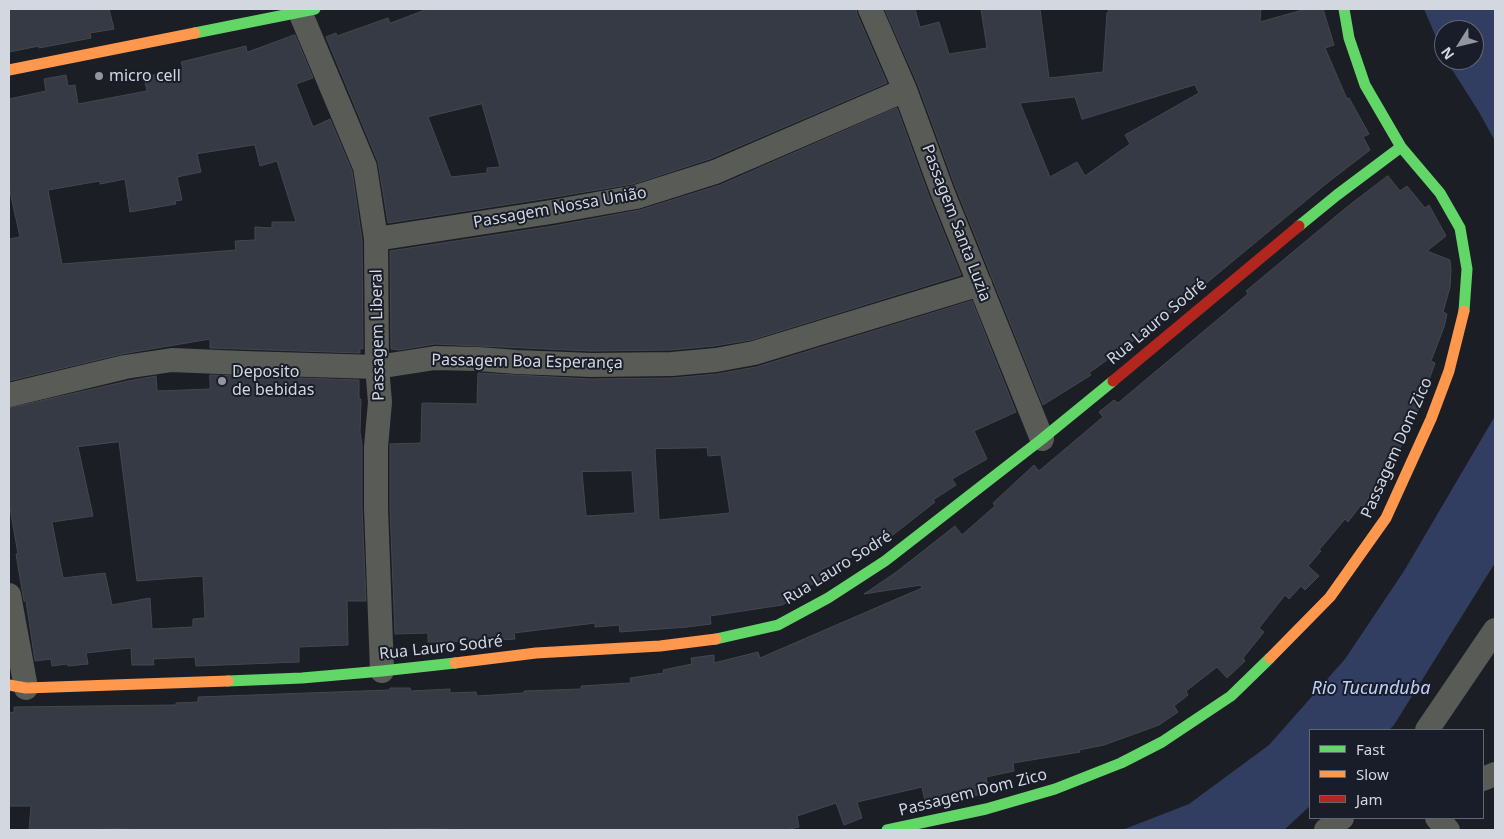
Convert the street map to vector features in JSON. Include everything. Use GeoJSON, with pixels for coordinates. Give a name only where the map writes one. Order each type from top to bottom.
{"type":"FeatureCollection","features":[{"type":"Feature","properties":{"kind":"street","name":"Passagem Santa Luzia"},"geometry":{"type":"LineString","coordinates":[[870,9],[905,90],[942,191],[1042,439]]}},
{"type":"Feature","properties":{"kind":"street","name":"Passagem Dom Zico"},"geometry":{"type":"LineString","coordinates":[[891,830],[986,809],[1055,789],[1121,763],[1162,742],[1231,696],[1330,597],[1386,518],[1431,419],[1446,379],[1464,312],[1467,269],[1460,228],[1440,193],[1400,147],[1365,86],[1349,38],[1344,9]]}},
{"type":"Feature","properties":{"kind":"street"},"geometry":{"type":"LineString","coordinates":[[9,70],[307,10]]}},
{"type":"Feature","properties":{"kind":"street","name":"Passagem Liberal"},"geometry":{"type":"LineString","coordinates":[[307,10],[365,167],[376,239],[377,367],[380,402],[376,447],[376,508],[382,671]]}},
{"type":"Feature","properties":{"kind":"street","name":"Passagem Nossa União"},"geometry":{"type":"LineString","coordinates":[[376,239],[636,197],[715,172],[905,90]]}},
{"type":"Feature","properties":{"kind":"street","name":"Rua Lauro Sodré"},"geometry":{"type":"LineString","coordinates":[[18,686],[302,678],[536,654],[660,646],[716,639],[778,625],[828,598],[885,561],[1042,439],[1337,195],[1400,147]]}},
{"type":"Feature","properties":{"kind":"street","name":"Passagem Boa Esperança"},"geometry":{"type":"LineString","coordinates":[[9,395],[125,367],[172,360],[377,367],[435,358],[591,365],[672,364],[716,360],[754,353],[980,284]]}},
{"type":"Feature","properties":{"kind":"street"},"geometry":{"type":"LineString","coordinates":[[9,595],[18,686]]}},
{"type":"Feature","properties":{"kind":"street"},"geometry":{"type":"LineString","coordinates":[[1428,729],[1495,630]]}},
{"type":"Feature","properties":{"kind":"street"},"geometry":{"type":"LineString","coordinates":[[1326,830],[1341,819]]}},
{"type":"Feature","properties":{"kind":"street"},"geometry":{"type":"LineString","coordinates":[[1438,819],[1448,830]]}},
{"type":"Feature","properties":{"kind":"water"},"geometry":{"type":"Polygon","coordinates":[[[1424,9],[1495,9],[1495,141],[1452,70],[1484,70],[1484,20],[1434,20],[1434,32],[1424,9]]]}},
{"type":"Feature","properties":{"kind":"water","name":"Rio Tucunduba"},"geometry":{"type":"Polygon","coordinates":[[[1495,416],[1495,563],[1394,725],[1390,729],[1309,729],[1309,807],[1284,830],[1122,830],[1189,804],[1269,745],[1345,659],[1404,571],[1495,416]]]}},
{"type":"Feature","properties":{"kind":"building"},"geometry":{"type":"Polygon","coordinates":[[[9,9],[109,9],[114,29],[90,33],[91,38],[9,52],[9,9]]]}},
{"type":"Feature","properties":{"kind":"building"},"geometry":{"type":"Polygon","coordinates":[[[428,9],[856,9],[887,83],[710,159],[633,184],[388,223],[378,162],[326,37],[336,33],[337,36],[388,18],[390,23],[428,9]],[[482,104],[428,117],[451,177],[487,173],[487,168],[500,167],[482,104]]]}},
{"type":"Feature","properties":{"kind":"building"},"geometry":{"type":"Polygon","coordinates":[[[885,9],[915,9],[920,27],[939,22],[949,54],[987,48],[981,9],[1040,9],[1049,78],[1103,72],[1107,13],[1109,9],[1261,9],[1260,22],[1306,9],[1323,9],[1334,45],[1325,48],[1347,99],[1349,98],[1369,134],[1363,137],[1370,150],[1327,183],[1162,320],[1089,373],[1091,375],[1043,405],[955,186],[918,85],[885,9]],[[1195,85],[1082,119],[1075,97],[1020,103],[1050,177],[1077,162],[1085,176],[1130,144],[1125,135],[1199,93],[1195,85]]]}},
{"type":"Feature","properties":{"kind":"building"},"geometry":{"type":"Polygon","coordinates":[[[295,35],[313,78],[296,84],[313,127],[330,119],[352,171],[362,240],[363,349],[360,348],[360,353],[210,348],[210,339],[122,354],[9,381],[9,239],[20,237],[9,187],[9,99],[46,91],[44,79],[66,75],[68,86],[75,85],[78,104],[147,91],[144,77],[183,69],[181,62],[246,46],[247,52],[295,35]],[[255,145],[197,154],[201,172],[177,177],[182,200],[175,201],[176,204],[130,212],[125,179],[100,184],[100,181],[48,190],[62,264],[236,250],[235,241],[255,240],[255,227],[272,228],[272,222],[296,222],[277,161],[260,166],[255,145]]]}},
{"type":"Feature","properties":{"kind":"building"},"geometry":{"type":"Polygon","coordinates":[[[897,108],[929,196],[961,275],[751,340],[714,346],[671,350],[591,351],[435,344],[399,350],[391,349],[390,251],[553,226],[640,210],[720,185],[897,108]]]}},
{"type":"Feature","properties":{"kind":"building"},"geometry":{"type":"Polygon","coordinates":[[[1388,176],[1400,191],[1407,186],[1425,208],[1429,205],[1446,236],[1427,251],[1450,260],[1450,287],[1443,312],[1447,314],[1431,361],[1435,363],[1417,413],[1376,492],[1373,490],[1363,507],[1361,505],[1348,522],[1345,519],[1308,566],[1319,576],[1305,590],[1301,586],[1289,599],[1285,595],[1259,628],[1264,632],[1243,658],[1245,661],[1227,678],[1217,667],[1186,691],[1188,695],[1174,706],[1178,712],[1159,725],[1104,745],[1079,750],[1080,752],[1013,763],[1014,771],[986,777],[989,792],[982,794],[926,806],[922,787],[857,802],[862,818],[844,825],[836,803],[797,816],[799,827],[785,830],[463,830],[463,828],[389,830],[157,830],[99,828],[99,830],[29,830],[31,806],[9,806],[9,712],[14,713],[14,707],[176,705],[176,703],[198,702],[198,697],[390,690],[390,688],[410,688],[411,691],[450,689],[450,693],[476,692],[477,696],[524,693],[524,691],[581,689],[581,686],[631,683],[630,678],[664,673],[663,670],[692,664],[691,658],[714,655],[714,663],[758,652],[760,658],[922,588],[921,585],[864,594],[895,573],[955,526],[962,535],[995,506],[993,503],[1034,465],[1039,471],[1103,417],[1099,412],[1114,400],[1118,403],[1248,294],[1246,291],[1347,207],[1388,176]]]}},
{"type":"Feature","properties":{"kind":"building"},"geometry":{"type":"Polygon","coordinates":[[[972,301],[1016,412],[974,431],[987,459],[952,479],[956,485],[933,500],[935,502],[880,545],[820,570],[824,580],[784,594],[786,603],[782,605],[710,616],[711,624],[687,627],[620,632],[619,625],[595,627],[595,623],[514,633],[515,639],[482,641],[428,642],[428,633],[395,634],[390,508],[390,444],[421,443],[422,403],[477,404],[478,373],[590,379],[672,378],[717,374],[756,367],[972,301]],[[707,448],[655,449],[659,520],[730,513],[721,455],[708,456],[707,448]],[[632,471],[582,472],[586,516],[635,513],[632,471]]]}},
{"type":"Feature","properties":{"kind":"building"},"geometry":{"type":"Polygon","coordinates":[[[210,375],[359,380],[366,601],[347,601],[348,645],[299,647],[299,662],[196,666],[195,657],[153,659],[154,665],[132,665],[131,648],[86,653],[88,664],[52,666],[51,659],[35,661],[9,502],[9,408],[156,376],[157,391],[210,389],[210,375]],[[119,442],[78,447],[93,516],[52,522],[63,578],[105,573],[112,605],[150,598],[152,629],[193,627],[193,619],[205,618],[203,576],[137,581],[119,442]]]}},
{"type":"Feature","properties":{"kind":"traffic: fast"},"geometry":{"type":"LineString","coordinates":[[195,33],[315,9]]}},
{"type":"Feature","properties":{"kind":"traffic: fast"},"geometry":{"type":"LineString","coordinates":[[1344,9],[1349,38],[1365,85],[1401,147],[1440,193],[1460,228],[1467,269],[1464,311]]}},
{"type":"Feature","properties":{"kind":"traffic: fast"},"geometry":{"type":"LineString","coordinates":[[1299,226],[1401,147]]}},
{"type":"Feature","properties":{"kind":"traffic: fast"},"geometry":{"type":"LineString","coordinates":[[716,639],[778,625],[828,598],[885,561],[1042,439],[1113,381]]}},
{"type":"Feature","properties":{"kind":"traffic: fast"},"geometry":{"type":"LineString","coordinates":[[887,830],[986,809],[1055,789],[1121,763],[1162,742],[1231,696],[1270,658]]}},
{"type":"Feature","properties":{"kind":"traffic: fast"},"geometry":{"type":"LineString","coordinates":[[228,681],[302,678],[455,663]]}},
{"type":"Feature","properties":{"kind":"traffic: slow"},"geometry":{"type":"LineString","coordinates":[[9,70],[195,33]]}},
{"type":"Feature","properties":{"kind":"traffic: slow"},"geometry":{"type":"LineString","coordinates":[[1270,658],[1330,597],[1386,518],[1431,419],[1449,371],[1464,311]]}},
{"type":"Feature","properties":{"kind":"traffic: slow"},"geometry":{"type":"LineString","coordinates":[[455,663],[536,653],[660,646],[716,639]]}},
{"type":"Feature","properties":{"kind":"traffic: slow"},"geometry":{"type":"LineString","coordinates":[[9,685],[26,688],[228,681]]}},
{"type":"Feature","properties":{"kind":"traffic: jam"},"geometry":{"type":"LineString","coordinates":[[1113,381],[1299,226]]}},
{"type":"Feature","properties":{"kind":"place","name":"micro cell"},"geometry":{"type":"Point","coordinates":[99,76]}},
{"type":"Feature","properties":{"kind":"place","name":"Deposito de bebidas"},"geometry":{"type":"Point","coordinates":[222,381]}}]}
